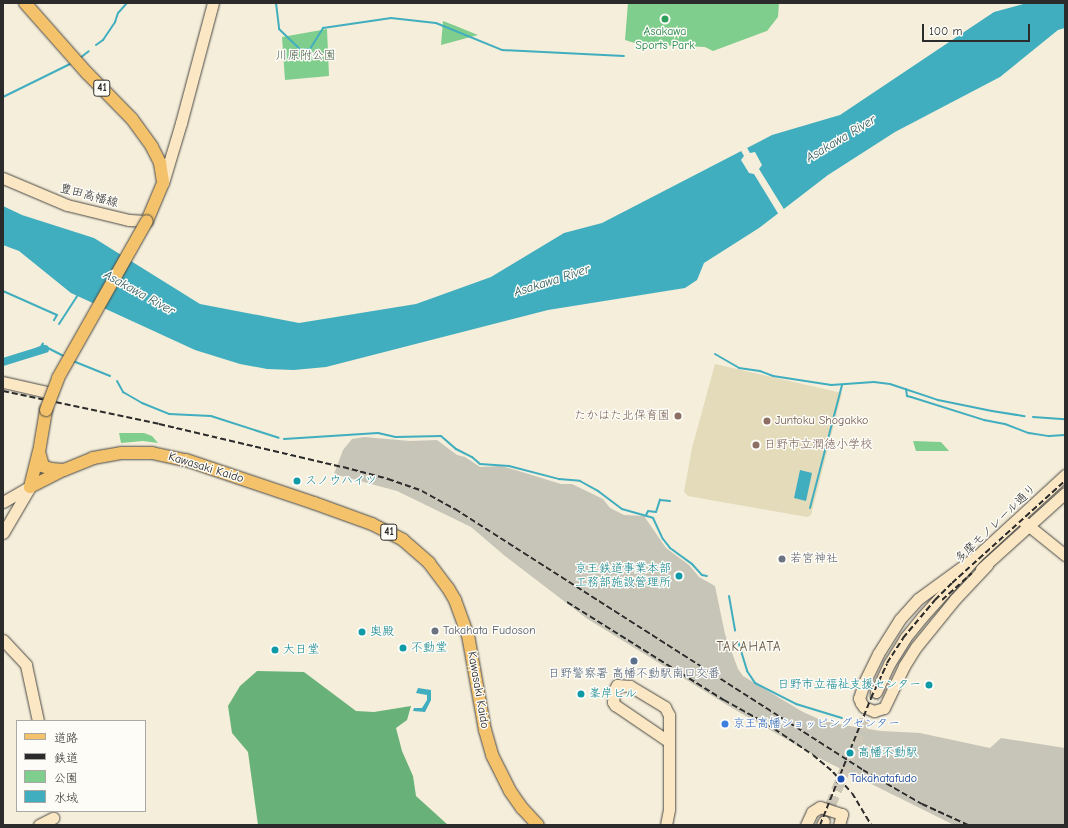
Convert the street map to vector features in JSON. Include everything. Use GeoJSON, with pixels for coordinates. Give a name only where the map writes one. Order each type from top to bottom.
{"type":"FeatureCollection","features":[{"type":"Feature","properties":{"kind":"main road","name":"41"},"geometry":{"type":"LineString","coordinates":[[25,3],[141,130],[160,163],[163,183]]}},
{"type":"Feature","properties":{"kind":"main road"},"geometry":{"type":"LineString","coordinates":[[4,527],[30,487],[51,393],[147,221],[163,183],[181,123],[213,3]]}},
{"type":"Feature","properties":{"kind":"main road","name":"豊田高幡線"},"geometry":{"type":"LineString","coordinates":[[3,178],[67,205],[129,220],[147,221]]}},
{"type":"Feature","properties":{"kind":"main road"},"geometry":{"type":"LineString","coordinates":[[3,382],[51,393]]}},
{"type":"Feature","properties":{"kind":"main road","name":"41"},"geometry":{"type":"LineString","coordinates":[[39,452],[43,466],[51,469],[64,470]]}},
{"type":"Feature","properties":{"kind":"main road","name":"Kawasaki Kaido"},"geometry":{"type":"LineString","coordinates":[[30,487],[64,470],[106,455],[138,452],[169,455],[372,524],[403,540],[429,563],[455,600],[468,635],[485,730],[492,755],[510,791],[522,808],[538,825]]}},
{"type":"Feature","properties":{"kind":"main road","name":"多摩モノレール通り"},"geometry":{"type":"LineString","coordinates":[[876,692],[889,664],[905,638],[977,556],[1065,475]]}},
{"type":"Feature","properties":{"kind":"main road"},"geometry":{"type":"LineString","coordinates":[[3,502],[30,487]]}},
{"type":"Feature","properties":{"kind":"main road","name":"多摩モノレール通り"},"geometry":{"type":"LineString","coordinates":[[946,593],[987,565],[1065,493]]}},
{"type":"Feature","properties":{"kind":"main road"},"geometry":{"type":"LineString","coordinates":[[1019,518],[1065,555]]}},
{"type":"Feature","properties":{"kind":"main road"},"geometry":{"type":"LineString","coordinates":[[977,556],[918,599],[900,619],[878,654],[864,683],[859,698],[860,704],[874,711],[884,708],[904,666],[916,647],[955,599],[987,565]]}},
{"type":"Feature","properties":{"kind":"main road"},"geometry":{"type":"LineString","coordinates":[[3,640],[26,665],[38,720]]}},
{"type":"Feature","properties":{"kind":"main road"},"geometry":{"type":"LineString","coordinates":[[666,825],[669,795],[670,760],[668,741],[670,715],[665,707],[630,686],[619,684],[616,686],[613,702],[615,705],[668,741]]}},
{"type":"Feature","properties":{"kind":"main road"},"geometry":{"type":"LineString","coordinates":[[806,825],[814,810],[820,807],[824,807],[841,820]]}},
{"type":"Feature","properties":{"kind":"main road"},"geometry":{"type":"LineString","coordinates":[[39,825],[53,818]]}},
{"type":"Feature","properties":{"kind":"shaded area","name":"Juntoku Shogakko"},"geometry":{"type":"Polygon","coordinates":[[[715,364],[842,393],[811,515],[807,517],[688,496],[684,492],[692,448],[715,364]]]}},
{"type":"Feature","properties":{"kind":"shaded area"},"geometry":{"type":"Polygon","coordinates":[[[364,437],[410,441],[437,440],[457,455],[465,457],[480,467],[502,466],[561,484],[572,484],[603,499],[610,508],[624,515],[644,516],[666,548],[689,565],[699,577],[715,586],[725,634],[738,669],[743,676],[803,712],[823,721],[881,731],[920,733],[990,748],[1001,738],[1065,748],[1065,825],[954,825],[817,757],[727,705],[586,618],[505,556],[471,527],[397,491],[334,474],[343,450],[352,439],[364,437]]]}},
{"type":"Feature","properties":{"kind":"green space"},"geometry":{"type":"Polygon","coordinates":[[[628,3],[779,3],[778,17],[767,31],[713,51],[705,47],[638,44],[625,40],[628,3]]]}},
{"type":"Feature","properties":{"kind":"green space"},"geometry":{"type":"Polygon","coordinates":[[[443,21],[456,26],[478,35],[441,45],[443,21]]]}},
{"type":"Feature","properties":{"kind":"green space","name":"川原附公園"},"geometry":{"type":"Polygon","coordinates":[[[327,29],[329,76],[285,80],[282,37],[327,29]]]}},
{"type":"Feature","properties":{"kind":"green space"},"geometry":{"type":"Polygon","coordinates":[[[119,433],[144,433],[152,436],[158,443],[143,441],[121,443],[119,433]]]}},
{"type":"Feature","properties":{"kind":"green space"},"geometry":{"type":"Polygon","coordinates":[[[913,441],[941,442],[949,451],[916,451],[913,441]]]}},
{"type":"Feature","properties":{"kind":"green space"},"geometry":{"type":"Polygon","coordinates":[[[257,671],[304,672],[356,711],[374,712],[411,706],[407,720],[396,728],[402,751],[413,776],[416,796],[448,825],[258,825],[248,752],[232,733],[228,706],[240,686],[257,671]]]}},
{"type":"Feature","properties":{"kind":"water","name":"Asakawa River"},"geometry":{"type":"Polygon","coordinates":[[[1027,3],[1065,3],[1065,28],[1058,30],[1000,77],[895,132],[828,175],[759,228],[704,263],[697,280],[685,288],[548,310],[326,367],[294,370],[267,369],[240,364],[195,350],[71,293],[19,251],[3,245],[3,206],[22,215],[94,238],[200,304],[299,323],[416,304],[491,277],[564,233],[602,223],[772,135],[840,115],[994,12],[1027,3]]]}},
{"type":"Feature","properties":{"kind":"water"},"geometry":{"type":"Polygon","coordinates":[[[800,470],[812,473],[806,501],[794,498],[800,470]]]}},
{"type":"Feature","properties":{"kind":"water"},"geometry":{"type":"Polygon","coordinates":[[[418,688],[431,690],[431,700],[425,712],[413,711],[414,708],[422,708],[427,700],[427,695],[416,693],[418,688]]]}},
{"type":"Feature","properties":{"kind":"pier"},"geometry":{"type":"Polygon","coordinates":[[[746,146],[750,153],[755,152],[762,165],[759,169],[785,211],[779,215],[754,174],[749,173],[741,160],[744,156],[740,149],[746,146]]]}},
{"type":"Feature","properties":{"kind":"waterway"},"geometry":{"type":"LineString","coordinates":[[96,45],[103,40],[115,22],[118,13],[127,3]]}},
{"type":"Feature","properties":{"kind":"waterway"},"geometry":{"type":"LineString","coordinates":[[276,3],[279,29],[301,50],[310,49],[323,28],[391,18],[436,23],[502,50],[624,56]]}},
{"type":"Feature","properties":{"kind":"waterway"},"geometry":{"type":"LineString","coordinates":[[80,58],[89,51]]}},
{"type":"Feature","properties":{"kind":"waterway"},"geometry":{"type":"LineString","coordinates":[[3,97],[72,63]]}},
{"type":"Feature","properties":{"kind":"waterway"},"geometry":{"type":"LineString","coordinates":[[3,291],[57,315],[54,320]]}},
{"type":"Feature","properties":{"kind":"waterway"},"geometry":{"type":"LineString","coordinates":[[59,324],[79,293]]}},
{"type":"Feature","properties":{"kind":"waterway"},"geometry":{"type":"LineString","coordinates":[[17,358],[41,347],[43,343]]}},
{"type":"Feature","properties":{"kind":"waterway"},"geometry":{"type":"LineString","coordinates":[[42,345],[66,357]]}},
{"type":"Feature","properties":{"kind":"waterway"},"geometry":{"type":"LineString","coordinates":[[3,362],[45,349]]}},
{"type":"Feature","properties":{"kind":"waterway"},"geometry":{"type":"LineString","coordinates":[[715,354],[739,368],[760,371],[773,376],[831,385],[874,382],[890,384],[938,400],[1025,416]]}},
{"type":"Feature","properties":{"kind":"waterway"},"geometry":{"type":"LineString","coordinates":[[73,361],[110,376]]}},
{"type":"Feature","properties":{"kind":"waterway"},"geometry":{"type":"LineString","coordinates":[[117,381],[123,392],[142,403],[169,414],[211,416],[279,438]]}},
{"type":"Feature","properties":{"kind":"waterway"},"geometry":{"type":"LineString","coordinates":[[810,508],[842,385]]}},
{"type":"Feature","properties":{"kind":"waterway"},"geometry":{"type":"LineString","coordinates":[[906,389],[907,396],[984,420],[1005,424],[1029,433],[1049,436],[1065,435]]}},
{"type":"Feature","properties":{"kind":"waterway"},"geometry":{"type":"LineString","coordinates":[[1033,417],[1065,419]]}},
{"type":"Feature","properties":{"kind":"waterway"},"geometry":{"type":"LineString","coordinates":[[284,439],[378,433],[396,437],[441,436],[456,449],[472,457],[480,464],[509,466],[559,479],[580,481],[598,491],[622,509],[653,518],[663,539],[670,548],[692,564],[702,575],[707,576]]}},
{"type":"Feature","properties":{"kind":"waterway"},"geometry":{"type":"LineString","coordinates":[[646,515],[648,511],[656,512],[660,500],[670,501]]}},
{"type":"Feature","properties":{"kind":"waterway"},"geometry":{"type":"LineString","coordinates":[[729,596],[735,630]]}},
{"type":"Feature","properties":{"kind":"waterway"},"geometry":{"type":"LineString","coordinates":[[738,641],[747,671],[755,683],[796,704],[842,718]]}},
{"type":"Feature","properties":{"kind":"tunnel"},"geometry":{"type":"LineString","coordinates":[[824,821],[876,692]]}},
{"type":"Feature","properties":{"kind":"railway"},"geometry":{"type":"LineString","coordinates":[[3,391],[159,424],[343,467],[388,479],[422,491],[455,509],[863,770],[922,804],[968,825]]}},
{"type":"Feature","properties":{"kind":"railway"},"geometry":{"type":"LineString","coordinates":[[820,825],[871,698],[887,663],[903,638],[935,600],[952,583],[1065,481]]}},
{"type":"Feature","properties":{"kind":"railway"},"geometry":{"type":"LineString","coordinates":[[942,600],[972,573]]}},
{"type":"Feature","properties":{"kind":"railway"},"geometry":{"type":"LineString","coordinates":[[567,602],[724,700],[767,724],[813,755],[833,772],[852,793],[871,825]]}},
{"type":"Feature","properties":{"kind":"place","name":"Asakawa Sports Park"},"geometry":{"type":"Point","coordinates":[665,19]}},
{"type":"Feature","properties":{"kind":"place","name":"たかはた北保育園"},"geometry":{"type":"Point","coordinates":[678,416]}},
{"type":"Feature","properties":{"kind":"place","name":"Juntoku Shogakko"},"geometry":{"type":"Point","coordinates":[767,421]}},
{"type":"Feature","properties":{"kind":"place","name":"日野市立潤徳小学校"},"geometry":{"type":"Point","coordinates":[756,445]}},
{"type":"Feature","properties":{"kind":"place","name":"スノウハイツ"},"geometry":{"type":"Point","coordinates":[297,481]}},
{"type":"Feature","properties":{"kind":"place","name":"若宮神社"},"geometry":{"type":"Point","coordinates":[782,559]}},
{"type":"Feature","properties":{"kind":"place","name":"京王鉄道事業本部 工務部施設管理所"},"geometry":{"type":"Point","coordinates":[679,576]}},
{"type":"Feature","properties":{"kind":"place","name":"Takahata Fudoson"},"geometry":{"type":"Point","coordinates":[435,631]}},
{"type":"Feature","properties":{"kind":"place","name":"奥殿"},"geometry":{"type":"Point","coordinates":[362,632]}},
{"type":"Feature","properties":{"kind":"place","name":"不動堂"},"geometry":{"type":"Point","coordinates":[403,648]}},
{"type":"Feature","properties":{"kind":"place","name":"大日堂"},"geometry":{"type":"Point","coordinates":[275,650]}},
{"type":"Feature","properties":{"kind":"place","name":"日野警察署 高幡不動駅南口交番"},"geometry":{"type":"Point","coordinates":[634,661]}},
{"type":"Feature","properties":{"kind":"place","name":"日野市立福祉支援センター"},"geometry":{"type":"Point","coordinates":[929,685]}},
{"type":"Feature","properties":{"kind":"place","name":"峯岸ビル"},"geometry":{"type":"Point","coordinates":[581,694]}},
{"type":"Feature","properties":{"kind":"place","name":"京王高幡ショッピングセンター"},"geometry":{"type":"Point","coordinates":[725,724]}},
{"type":"Feature","properties":{"kind":"place","name":"高幡不動駅"},"geometry":{"type":"Point","coordinates":[850,753]}},
{"type":"Feature","properties":{"kind":"place","name":"Takahatafudo"},"geometry":{"type":"Point","coordinates":[841,779]}},
{"type":"Feature","properties":{"kind":"district","name":"TAKAHATA"},"geometry":{"type":"Point","coordinates":[749,647]}}]}
